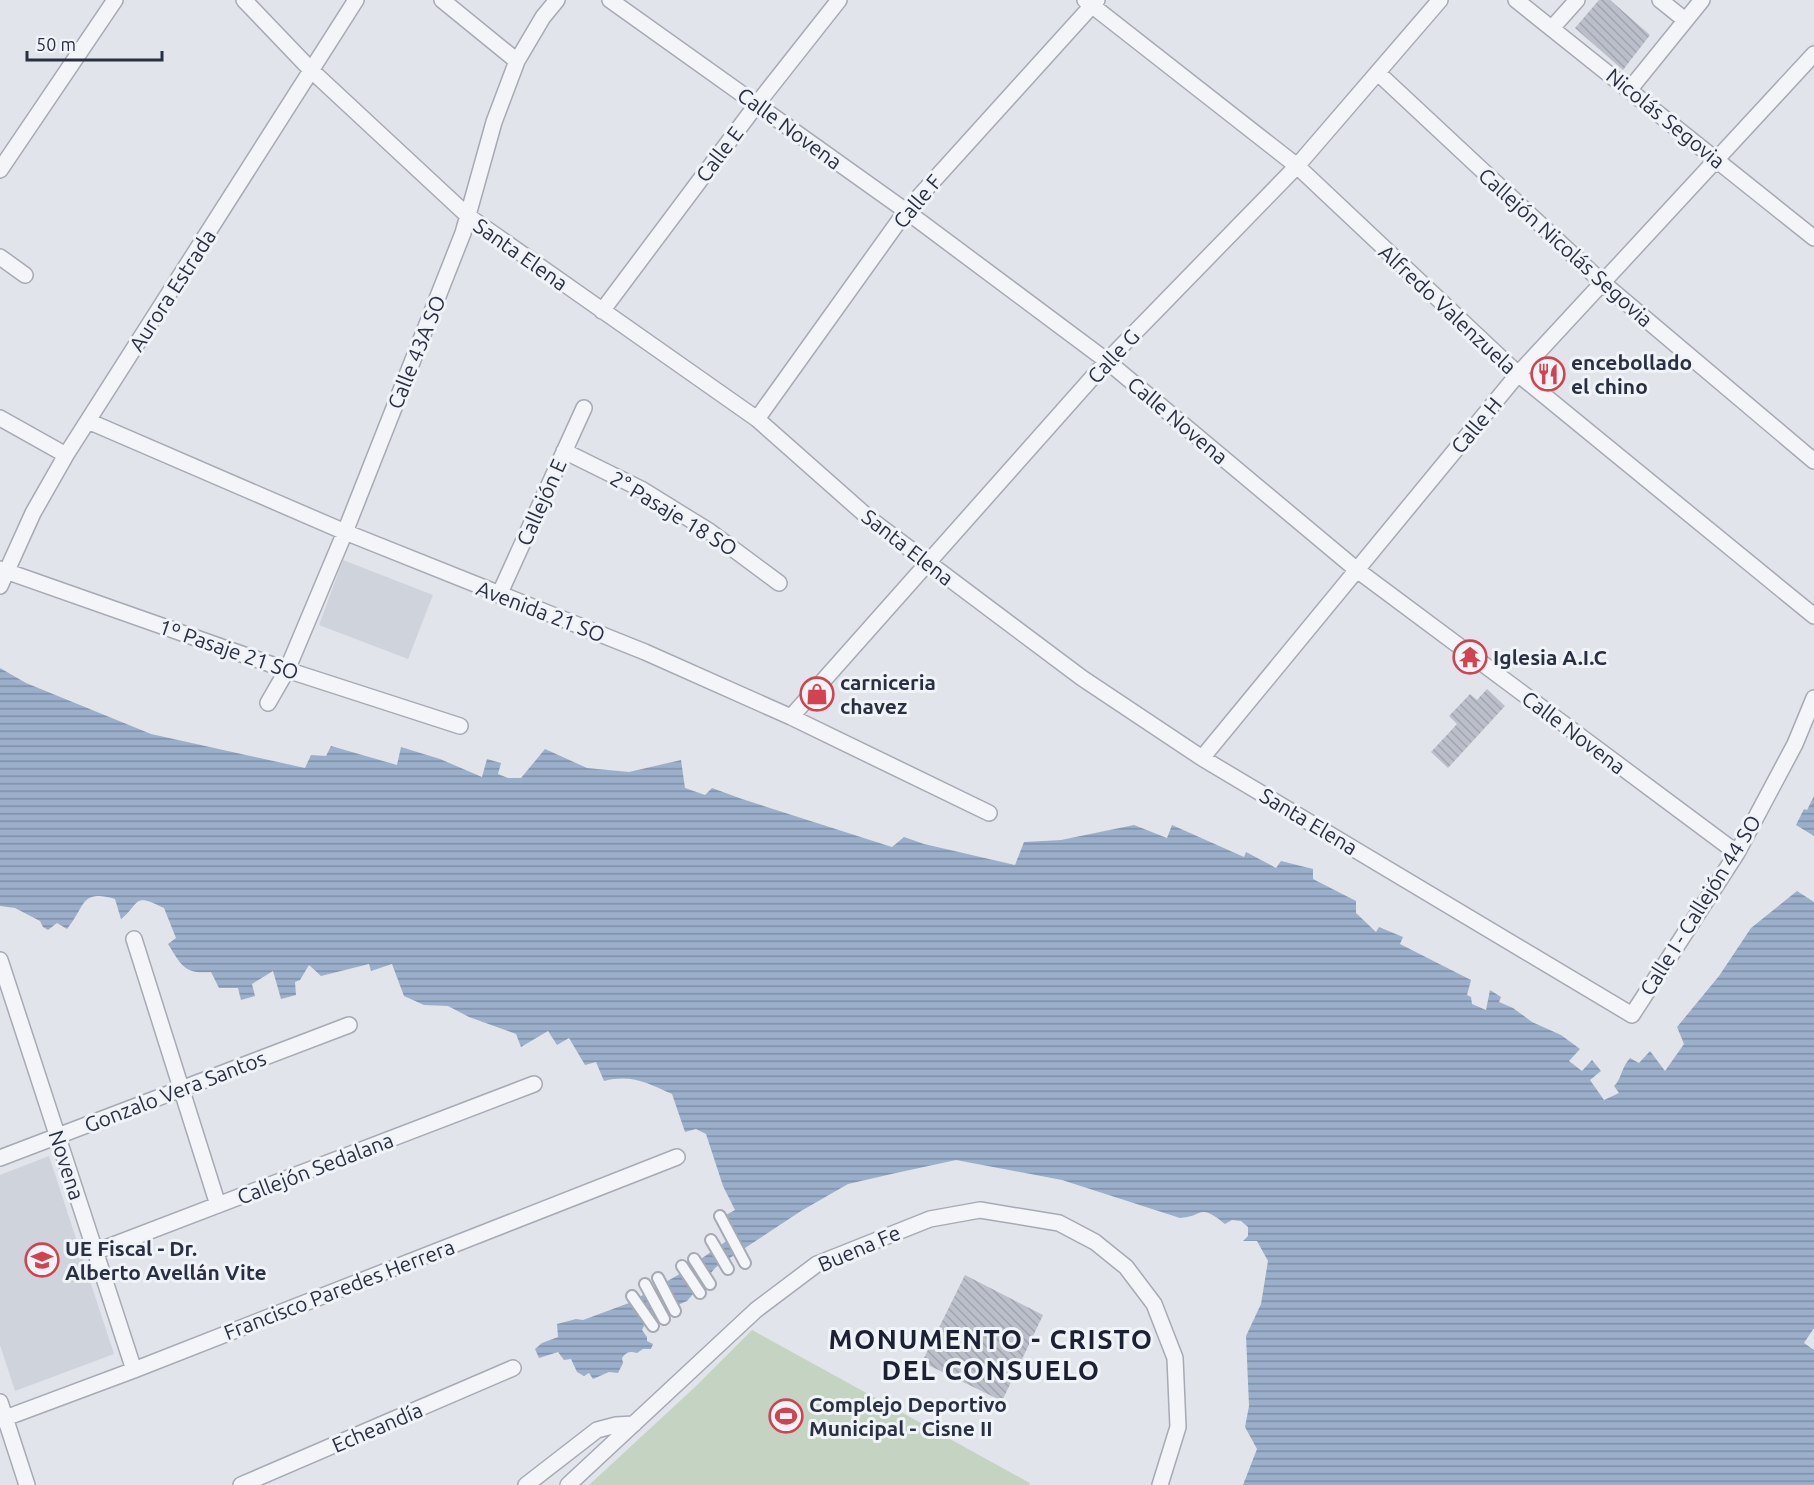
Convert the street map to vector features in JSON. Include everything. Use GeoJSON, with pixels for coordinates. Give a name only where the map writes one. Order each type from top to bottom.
{"type":"FeatureCollection","features":[{"type":"Feature","properties":{"kind":"street"},"geometry":{"type":"LineString","coordinates":[[0,170],[115,0]]}},
{"type":"Feature","properties":{"kind":"street","name":"Santa Elena"},"geometry":{"type":"LineString","coordinates":[[244,0],[312,71],[468,216],[757,419],[870,519],[1082,678],[1202,758],[1632,1015]]}},
{"type":"Feature","properties":{"kind":"street","name":"Aurora Estrada"},"geometry":{"type":"LineString","coordinates":[[0,586],[3,570],[66,455],[356,0]]}},
{"type":"Feature","properties":{"kind":"street"},"geometry":{"type":"LineString","coordinates":[[442,0],[517,62]]}},
{"type":"Feature","properties":{"kind":"street","name":"Calle 43A SO"},"geometry":{"type":"LineString","coordinates":[[268,703],[287,670],[345,532],[463,233],[494,122],[517,62],[543,17],[556,0]]}},
{"type":"Feature","properties":{"kind":"street","name":"Calle Novena"},"geometry":{"type":"LineString","coordinates":[[610,0],[906,211],[1107,361],[1357,570],[1737,854]]}},
{"type":"Feature","properties":{"kind":"street","name":"Calle E"},"geometry":{"type":"LineString","coordinates":[[602,311],[756,104],[840,0]]}},
{"type":"Feature","properties":{"kind":"street","name":"Calle G"},"geometry":{"type":"LineString","coordinates":[[791,717],[1107,361],[1297,166],[1440,0]]}},
{"type":"Feature","properties":{"kind":"street","name":"Nicolás Segovia"},"geometry":{"type":"LineString","coordinates":[[1516,0],[1814,238]]}},
{"type":"Feature","properties":{"kind":"street"},"geometry":{"type":"LineString","coordinates":[[1552,28],[1577,0]]}},
{"type":"Feature","properties":{"kind":"street"},"geometry":{"type":"LineString","coordinates":[[1660,0],[1685,20]]}},
{"type":"Feature","properties":{"kind":"street"},"geometry":{"type":"LineString","coordinates":[[1630,89],[1702,0]]}},
{"type":"Feature","properties":{"kind":"street","name":"Alfredo Valenzuela"},"geometry":{"type":"LineString","coordinates":[[1091,2],[1297,166],[1518,374],[1814,616]]}},
{"type":"Feature","properties":{"kind":"street","name":"Calle F"},"geometry":{"type":"LineString","coordinates":[[757,419],[906,211],[1091,2]]}},
{"type":"Feature","properties":{"kind":"street","name":"Calle H"},"geometry":{"type":"LineString","coordinates":[[1202,758],[1518,374],[1814,54]]}},
{"type":"Feature","properties":{"kind":"street","name":"Callejón Nicolás Segovia"},"geometry":{"type":"LineString","coordinates":[[1378,73],[1603,283],[1814,461]]}},
{"type":"Feature","properties":{"kind":"street"},"geometry":{"type":"LineString","coordinates":[[0,257],[25,275]]}},
{"type":"Feature","properties":{"kind":"street","name":"Callejón E"},"geometry":{"type":"LineString","coordinates":[[499,595],[584,408]]}},
{"type":"Feature","properties":{"kind":"street"},"geometry":{"type":"LineString","coordinates":[[0,418],[66,455]]}},
{"type":"Feature","properties":{"kind":"street","name":"Avenida 21 SO"},"geometry":{"type":"LineString","coordinates":[[88,421],[345,532],[645,652],[791,717],[989,813]]}},
{"type":"Feature","properties":{"kind":"street","name":"2° Pasaje 18 SO"},"geometry":{"type":"LineString","coordinates":[[564,451],[651,494],[709,531],[779,583]]}},
{"type":"Feature","properties":{"kind":"street","name":"1º Pasaje 21 SO"},"geometry":{"type":"LineString","coordinates":[[3,570],[287,670],[459,726]]}},
{"type":"Feature","properties":{"kind":"street","name":"Calle I - Callejón 44 SO"},"geometry":{"type":"LineString","coordinates":[[1632,1015],[1737,854],[1795,744],[1814,699]]}},
{"type":"Feature","properties":{"kind":"street"},"geometry":{"type":"LineString","coordinates":[[134,939],[218,1205]]}},
{"type":"Feature","properties":{"kind":"street","name":"Novena"},"geometry":{"type":"LineString","coordinates":[[0,960],[134,1370]]}},
{"type":"Feature","properties":{"kind":"street","name":"Gonzalo Vera Santos"},"geometry":{"type":"LineString","coordinates":[[0,1158],[349,1025]]}},
{"type":"Feature","properties":{"kind":"street","name":"Callejón Sedalana"},"geometry":{"type":"LineString","coordinates":[[95,1252],[534,1084]]}},
{"type":"Feature","properties":{"kind":"street","name":"Francisco Paredes Herrera"},"geometry":{"type":"LineString","coordinates":[[3,1419],[677,1157]]}},
{"type":"Feature","properties":{"kind":"street","name":"Buena Fe"},"geometry":{"type":"LineString","coordinates":[[568,1485],[756,1310],[817,1264],[930,1219],[980,1210],[1059,1223],[1095,1242],[1126,1268],[1154,1304],[1175,1359],[1178,1427],[1160,1485]]}},
{"type":"Feature","properties":{"kind":"street"},"geometry":{"type":"LineString","coordinates":[[720,1216],[745,1263]]}},
{"type":"Feature","properties":{"kind":"street"},"geometry":{"type":"LineString","coordinates":[[711,1240],[728,1269]]}},
{"type":"Feature","properties":{"kind":"street"},"geometry":{"type":"LineString","coordinates":[[694,1258],[710,1284]]}},
{"type":"Feature","properties":{"kind":"street"},"geometry":{"type":"LineString","coordinates":[[682,1266],[700,1293]]}},
{"type":"Feature","properties":{"kind":"street"},"geometry":{"type":"LineString","coordinates":[[658,1278],[675,1311]]}},
{"type":"Feature","properties":{"kind":"street"},"geometry":{"type":"LineString","coordinates":[[645,1284],[664,1318]]}},
{"type":"Feature","properties":{"kind":"street"},"geometry":{"type":"LineString","coordinates":[[632,1296],[653,1326]]}},
{"type":"Feature","properties":{"kind":"street","name":"Echeandía"},"geometry":{"type":"LineString","coordinates":[[241,1485],[513,1368]]}},
{"type":"Feature","properties":{"kind":"street"},"geometry":{"type":"LineString","coordinates":[[0,1402],[3,1419],[27,1485]]}},
{"type":"Feature","properties":{"kind":"street"},"geometry":{"type":"LineString","coordinates":[[526,1485],[597,1430],[616,1425],[634,1424]]}},
{"type":"Feature","properties":{"kind":"shaded area"},"geometry":{"type":"Polygon","coordinates":[[[343,560],[433,595],[408,659],[319,625],[343,560]]]}},
{"type":"Feature","properties":{"kind":"shaded area","name":"UE Fiscal - Dr. Alberto Avellán Vite"},"geometry":{"type":"Polygon","coordinates":[[[49,1156],[114,1354],[15,1391],[0,1345],[0,1175],[49,1156]]]}},
{"type":"Feature","properties":{"kind":"green space","name":"Complejo Deportivo Municipal - Cisne II"},"geometry":{"type":"Polygon","coordinates":[[[752,1330],[1030,1483],[1029,1485],[589,1485],[695,1387],[752,1330]]]}},
{"type":"Feature","properties":{"kind":"water"},"geometry":{"type":"Polygon","coordinates":[[[0,668],[26,683],[151,734],[305,768],[311,755],[326,756],[331,746],[397,765],[401,747],[440,759],[482,777],[487,759],[501,763],[498,774],[508,778],[521,778],[545,749],[587,768],[629,772],[681,760],[685,788],[705,795],[712,788],[892,847],[904,837],[924,844],[1015,865],[1024,842],[1061,840],[1134,825],[1167,838],[1172,825],[1244,857],[1246,852],[1276,868],[1281,861],[1313,869],[1313,879],[1356,901],[1356,913],[1376,932],[1379,927],[1403,937],[1400,944],[1471,980],[1467,995],[1471,997],[1472,1004],[1486,1010],[1490,990],[1501,997],[1499,1002],[1513,1008],[1532,1022],[1561,1035],[1580,1049],[1569,1061],[1582,1071],[1592,1060],[1601,1071],[1590,1080],[1604,1100],[1619,1093],[1614,1086],[1630,1058],[1639,1063],[1650,1051],[1665,1071],[1684,1044],[1677,1027],[1719,976],[1751,928],[1797,891],[1814,902],[1814,1328],[1804,1343],[1814,1350],[1814,1485],[1243,1485],[1257,1449],[1245,1427],[1249,1406],[1246,1336],[1261,1304],[1268,1261],[1257,1241],[1243,1241],[1248,1236],[1248,1227],[1241,1221],[1232,1220],[1225,1224],[1206,1212],[1180,1218],[1062,1180],[956,1160],[848,1184],[801,1211],[716,1267],[687,1301],[657,1314],[645,1324],[642,1330],[647,1341],[653,1344],[651,1349],[625,1354],[618,1373],[609,1372],[593,1379],[589,1373],[584,1376],[577,1372],[571,1359],[564,1360],[558,1352],[539,1358],[535,1349],[542,1343],[558,1337],[557,1324],[576,1319],[583,1320],[629,1303],[678,1275],[728,1240],[717,1220],[735,1210],[723,1186],[706,1134],[696,1129],[685,1132],[672,1094],[631,1079],[604,1081],[596,1062],[585,1065],[569,1038],[557,1045],[548,1031],[521,1047],[516,1034],[469,1017],[448,1006],[424,1005],[404,996],[392,964],[371,971],[369,964],[321,976],[309,965],[300,980],[295,982],[296,995],[281,999],[273,971],[252,984],[255,996],[241,1000],[238,988],[219,988],[211,972],[195,972],[181,963],[168,944],[176,938],[164,908],[154,903],[142,900],[121,919],[115,899],[95,896],[85,902],[67,929],[57,923],[48,930],[40,921],[15,908],[0,906],[0,668]]]}},
{"type":"Feature","properties":{"kind":"water"},"geometry":{"type":"Polygon","coordinates":[[[1814,796],[1814,836],[1796,825],[1814,796]]]}},
{"type":"Feature","properties":{"kind":"building"},"geometry":{"type":"Polygon","coordinates":[[[1599,0],[1610,0],[1650,35],[1623,70],[1575,28],[1599,0]]]}},
{"type":"Feature","properties":{"kind":"building"},"geometry":{"type":"Polygon","coordinates":[[[1487,689],[1505,706],[1448,768],[1431,752],[1457,724],[1449,716],[1470,694],[1477,700],[1487,689]]]}},
{"type":"Feature","properties":{"kind":"building"},"geometry":{"type":"Polygon","coordinates":[[[965,1275],[1043,1315],[1002,1401],[922,1362],[965,1275]]]}},
{"type":"Feature","properties":{"kind":"place","name":"encebollado el chino"},"geometry":{"type":"Point","coordinates":[1548,374]}},
{"type":"Feature","properties":{"kind":"place","name":"Iglesia A.I.C"},"geometry":{"type":"Point","coordinates":[1470,657]}},
{"type":"Feature","properties":{"kind":"place","name":"carniceria chavez"},"geometry":{"type":"Point","coordinates":[817,694]}},
{"type":"Feature","properties":{"kind":"place","name":"UE Fiscal - Dr. Alberto Avellán Vite"},"geometry":{"type":"Point","coordinates":[42,1260]}},
{"type":"Feature","properties":{"kind":"place","name":"Complejo Deportivo Municipal - Cisne II"},"geometry":{"type":"Point","coordinates":[786,1416]}},
{"type":"Feature","properties":{"kind":"district","name":"MONUMENTO - CRISTO DEL CONSUELO"},"geometry":{"type":"Point","coordinates":[991,1354]}}]}
